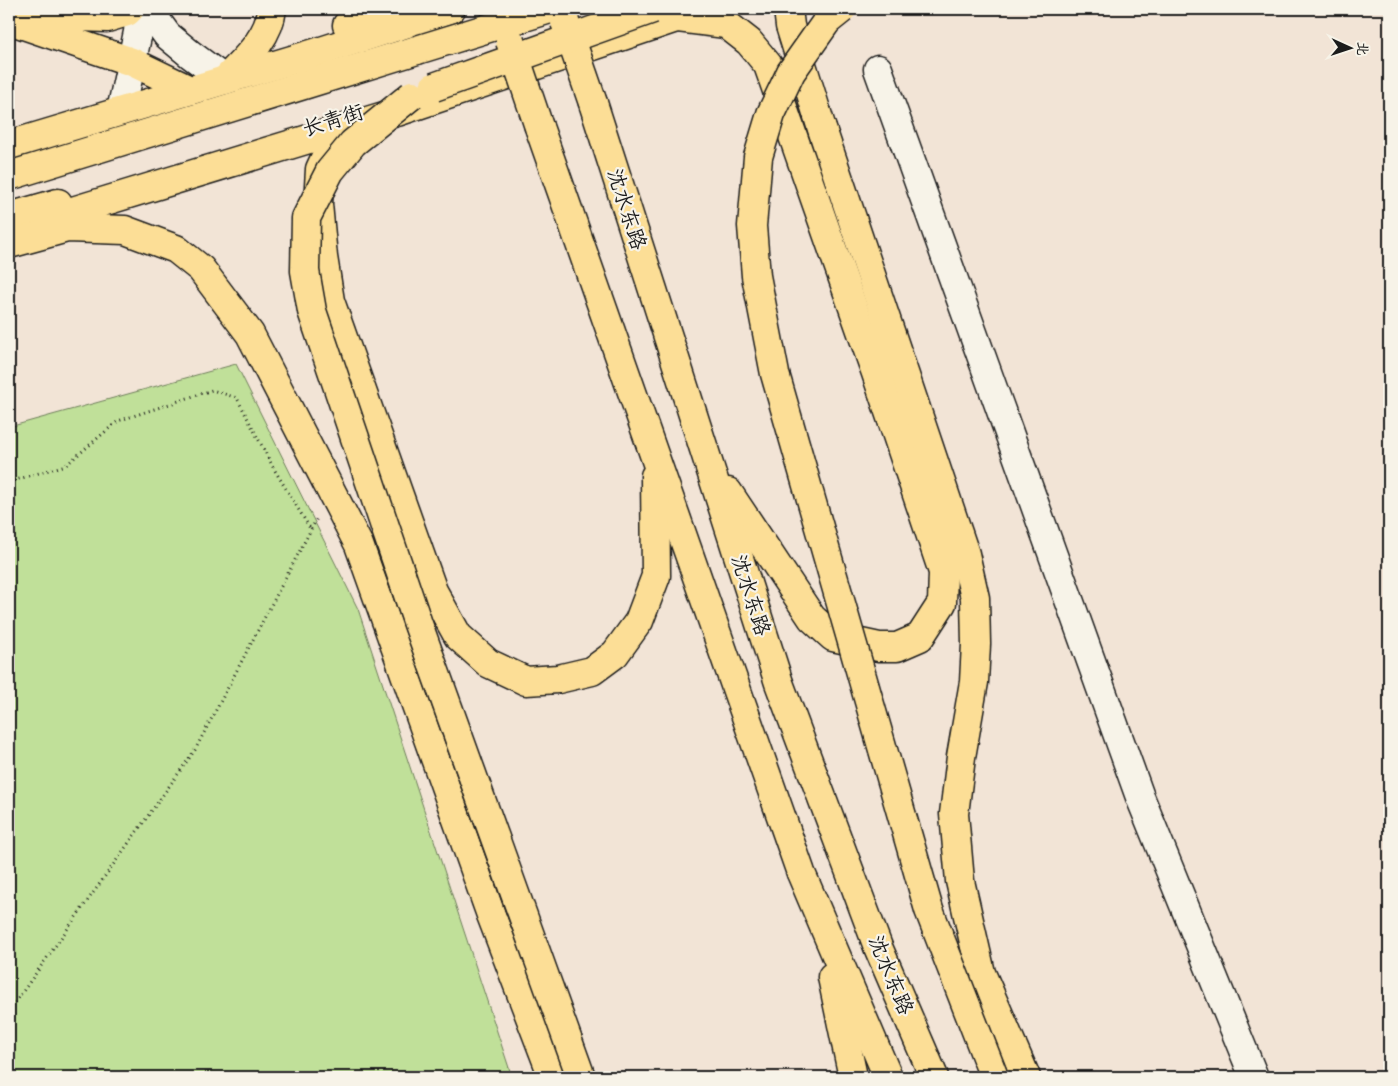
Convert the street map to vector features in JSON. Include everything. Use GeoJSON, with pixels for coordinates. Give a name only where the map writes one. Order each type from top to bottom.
{"type":"FeatureCollection","features":[{"type":"Feature","properties":{"kind":"highway"},"geometry":{"type":"LineString","coordinates":[[9,15],[107,18],[127,12],[130,9]]}},
{"type":"Feature","properties":{"kind":"highway"},"geometry":{"type":"LineString","coordinates":[[225,80],[258,46],[271,16],[272,9]]}},
{"type":"Feature","properties":{"kind":"highway"},"geometry":{"type":"LineString","coordinates":[[225,80],[290,49],[388,9]]}},
{"type":"Feature","properties":{"kind":"highway"},"geometry":{"type":"LineString","coordinates":[[9,145],[315,53],[451,9]]}},
{"type":"Feature","properties":{"kind":"highway","name":"沈水东路"},"geometry":{"type":"LineString","coordinates":[[499,9],[801,874],[888,1077]]}},
{"type":"Feature","properties":{"kind":"highway","name":"长青街"},"geometry":{"type":"LineString","coordinates":[[9,176],[550,9]]}},
{"type":"Feature","properties":{"kind":"highway","name":"沈水东路"},"geometry":{"type":"LineString","coordinates":[[560,9],[593,103],[779,683],[878,947],[934,1077]]}},
{"type":"Feature","properties":{"kind":"highway"},"geometry":{"type":"LineString","coordinates":[[9,236],[45,219],[397,112],[666,13],[705,9]]}},
{"type":"Feature","properties":{"kind":"highway"},"geometry":{"type":"LineString","coordinates":[[788,9],[790,26],[822,129],[965,554],[975,598],[976,644],[974,682],[961,757],[954,814],[960,882],[981,972],[1026,1077]]}},
{"type":"Feature","properties":{"kind":"highway"},"geometry":{"type":"LineString","coordinates":[[842,9],[827,21],[791,72],[771,114],[758,157],[752,226],[756,276],[775,374],[929,910],[994,1077]]}},
{"type":"Feature","properties":{"kind":"highway"},"geometry":{"type":"LineString","coordinates":[[666,13],[726,24],[749,42],[768,64],[943,572],[942,603],[920,637],[897,647],[879,647],[833,637],[812,618],[708,462]]}},
{"type":"Feature","properties":{"kind":"highway","name":"长青街"},"geometry":{"type":"LineString","coordinates":[[9,217],[412,95],[666,13]]}},
{"type":"Feature","properties":{"kind":"highway"},"geometry":{"type":"LineString","coordinates":[[9,20],[132,62],[190,90]]}},
{"type":"Feature","properties":{"kind":"highway"},"geometry":{"type":"LineString","coordinates":[[412,95],[353,143],[330,171],[306,218],[306,271],[312,311],[418,624],[581,1077]]}},
{"type":"Feature","properties":{"kind":"highway"},"geometry":{"type":"LineString","coordinates":[[338,130],[320,169],[318,204],[323,257],[330,301],[433,592],[458,636],[488,663],[526,681],[558,679],[592,670],[614,654],[639,621],[656,576],[654,454]]}},
{"type":"Feature","properties":{"kind":"highway"},"geometry":{"type":"LineString","coordinates":[[9,244],[67,228],[125,230],[176,249],[201,269],[250,334],[360,545],[491,915],[553,1077]]}},
{"type":"Feature","properties":{"kind":"highway"},"geometry":{"type":"LineString","coordinates":[[818,912],[853,1077]]}},
{"type":"Feature","properties":{"kind":"street"},"geometry":{"type":"LineString","coordinates":[[121,111],[138,32],[140,9]]}},
{"type":"Feature","properties":{"kind":"street"},"geometry":{"type":"LineString","coordinates":[[148,9],[167,34],[225,80]]}},
{"type":"Feature","properties":{"kind":"street"},"geometry":{"type":"LineString","coordinates":[[878,69],[1140,797],[1254,1077]]}},
{"type":"Feature","properties":{"kind":"path"},"geometry":{"type":"LineString","coordinates":[[9,482],[66,465],[118,421],[212,390],[237,398],[274,469],[311,530]]}},
{"type":"Feature","properties":{"kind":"path"},"geometry":{"type":"LineString","coordinates":[[9,1011],[195,750],[331,491]]}},
{"type":"Feature","properties":{"kind":"green space"},"geometry":{"type":"Polygon","coordinates":[[[236,364],[358,609],[512,1077],[9,1077],[9,427],[236,364]]]}}]}
